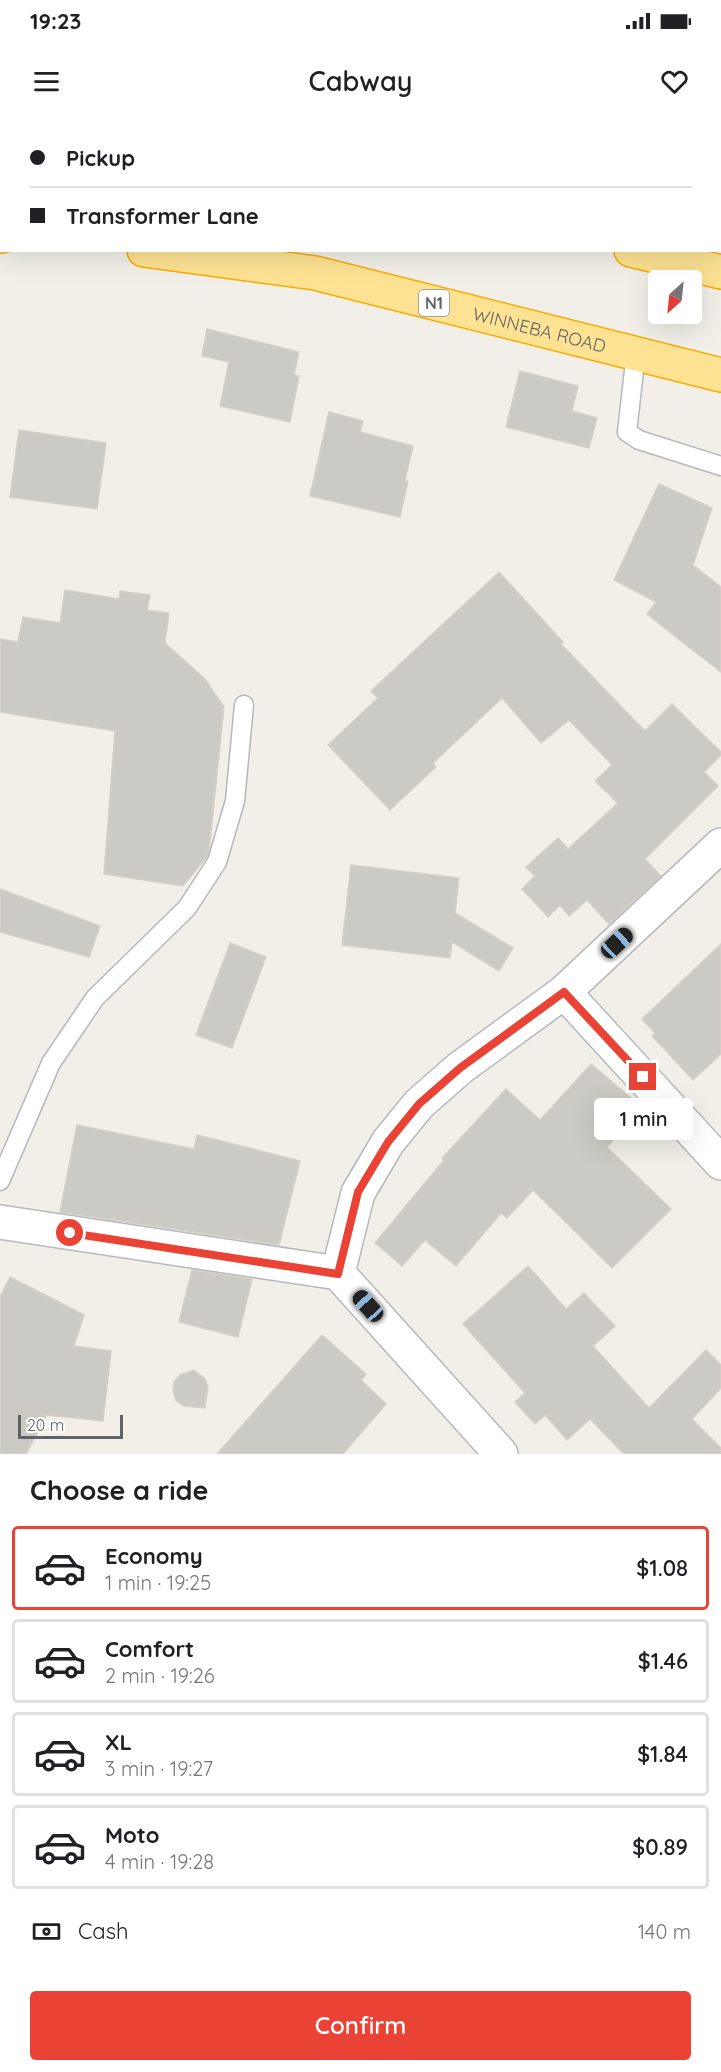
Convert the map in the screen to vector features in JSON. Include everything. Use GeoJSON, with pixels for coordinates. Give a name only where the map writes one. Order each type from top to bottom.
{"type":"FeatureCollection","features":[{"type":"Feature","properties":{"kind":"highway","name":"WINNEBA ROAD"},"geometry":{"type":"LineString","coordinates":[[159,252],[315,273],[721,375]]}},
{"type":"Feature","properties":{"kind":"highway"},"geometry":{"type":"LineString","coordinates":[[639,252],[721,272]]}},
{"type":"Feature","properties":{"kind":"street"},"geometry":{"type":"LineString","coordinates":[[338,1274],[358,1192],[388,1142],[419,1104],[460,1068],[564,992],[721,845]]}},
{"type":"Feature","properties":{"kind":"street"},"geometry":{"type":"LineString","coordinates":[[564,992],[721,1163]]}},
{"type":"Feature","properties":{"kind":"street"},"geometry":{"type":"LineString","coordinates":[[0,1222],[338,1274],[501,1454]]}},
{"type":"Feature","properties":{"kind":"lane"},"geometry":{"type":"LineString","coordinates":[[636,353],[627,432],[639,440],[721,466]]}},
{"type":"Feature","properties":{"kind":"lane"},"geometry":{"type":"LineString","coordinates":[[0,1181],[51,1063],[95,998],[187,908],[217,862],[235,801],[244,705]]}},
{"type":"Feature","properties":{"kind":"building"},"geometry":{"type":"Polygon","coordinates":[[[207,329],[299,352],[294,375],[299,376],[290,422],[220,406],[229,362],[202,356],[207,329]]]}},
{"type":"Feature","properties":{"kind":"building"},"geometry":{"type":"Polygon","coordinates":[[[520,371],[578,386],[572,411],[597,418],[589,448],[506,427],[520,371]]]}},
{"type":"Feature","properties":{"kind":"building"},"geometry":{"type":"Polygon","coordinates":[[[329,412],[363,421],[360,432],[413,446],[400,517],[310,496],[329,412]]]}},
{"type":"Feature","properties":{"kind":"building"},"geometry":{"type":"Polygon","coordinates":[[[19,430],[106,443],[97,509],[10,497],[19,430]]]}},
{"type":"Feature","properties":{"kind":"building"},"geometry":{"type":"Polygon","coordinates":[[[659,484],[712,508],[693,565],[721,587],[721,672],[647,614],[656,602],[614,580],[659,484]]]}},
{"type":"Feature","properties":{"kind":"building"},"geometry":{"type":"Polygon","coordinates":[[[499,572],[563,642],[561,644],[645,731],[672,704],[721,752],[721,755],[704,772],[718,786],[645,859],[661,876],[609,924],[587,900],[569,916],[560,905],[548,917],[522,889],[535,876],[526,867],[558,838],[568,849],[618,803],[595,781],[612,765],[569,720],[541,743],[502,698],[433,763],[436,767],[390,810],[328,745],[378,698],[371,691],[499,572]]]}},
{"type":"Feature","properties":{"kind":"building"},"geometry":{"type":"Polygon","coordinates":[[[65,590],[119,599],[120,591],[150,595],[147,610],[169,613],[165,643],[205,679],[224,707],[209,851],[183,886],[104,874],[115,731],[0,712],[0,639],[18,642],[23,617],[60,623],[65,590]]]}},
{"type":"Feature","properties":{"kind":"building"},"geometry":{"type":"Polygon","coordinates":[[[351,865],[459,878],[455,913],[513,948],[499,971],[452,942],[450,958],[342,945],[351,865]]]}},
{"type":"Feature","properties":{"kind":"building"},"geometry":{"type":"Polygon","coordinates":[[[0,889],[100,926],[89,957],[0,932],[0,889]]]}},
{"type":"Feature","properties":{"kind":"building"},"geometry":{"type":"Polygon","coordinates":[[[230,943],[266,957],[232,1048],[196,1035],[230,943]]]}},
{"type":"Feature","properties":{"kind":"building"},"geometry":{"type":"Polygon","coordinates":[[[721,944],[721,1054],[693,1080],[652,1036],[655,1033],[642,1019],[721,944]]]}},
{"type":"Feature","properties":{"kind":"building"},"geometry":{"type":"Polygon","coordinates":[[[591,1064],[642,1107],[607,1147],[671,1209],[612,1268],[533,1190],[507,1218],[501,1213],[456,1266],[425,1240],[402,1266],[375,1243],[444,1160],[442,1158],[506,1089],[540,1120],[591,1064]]]}},
{"type":"Feature","properties":{"kind":"building"},"geometry":{"type":"Polygon","coordinates":[[[77,1125],[194,1149],[197,1135],[300,1161],[279,1245],[60,1212],[77,1125]]]}},
{"type":"Feature","properties":{"kind":"building"},"geometry":{"type":"Polygon","coordinates":[[[528,1266],[566,1309],[584,1293],[615,1326],[593,1346],[649,1408],[706,1350],[721,1365],[721,1388],[692,1419],[721,1448],[721,1454],[624,1454],[590,1419],[567,1440],[545,1415],[535,1424],[515,1402],[525,1393],[463,1324],[528,1266]]]}},
{"type":"Feature","properties":{"kind":"building"},"geometry":{"type":"Polygon","coordinates":[[[192,1270],[252,1279],[238,1337],[179,1322],[192,1270]]]}},
{"type":"Feature","properties":{"kind":"building"},"geometry":{"type":"Polygon","coordinates":[[[10,1277],[84,1315],[74,1346],[111,1351],[103,1421],[47,1415],[26,1454],[0,1454],[0,1297],[10,1277]]]}},
{"type":"Feature","properties":{"kind":"building"},"geometry":{"type":"Polygon","coordinates":[[[322,1335],[366,1374],[361,1380],[386,1404],[343,1454],[217,1454],[322,1335]]]}},
{"type":"Feature","properties":{"kind":"building"},"geometry":{"type":"Polygon","coordinates":[[[194,1370],[205,1379],[208,1387],[205,1408],[184,1406],[176,1400],[173,1391],[174,1382],[180,1375],[194,1370]]]}},
{"type":"Feature","properties":{"kind":"route"},"geometry":{"type":"LineString","coordinates":[[70,1233],[338,1274],[358,1192],[388,1142],[419,1104],[460,1068],[564,992],[643,1077]]}}]}
